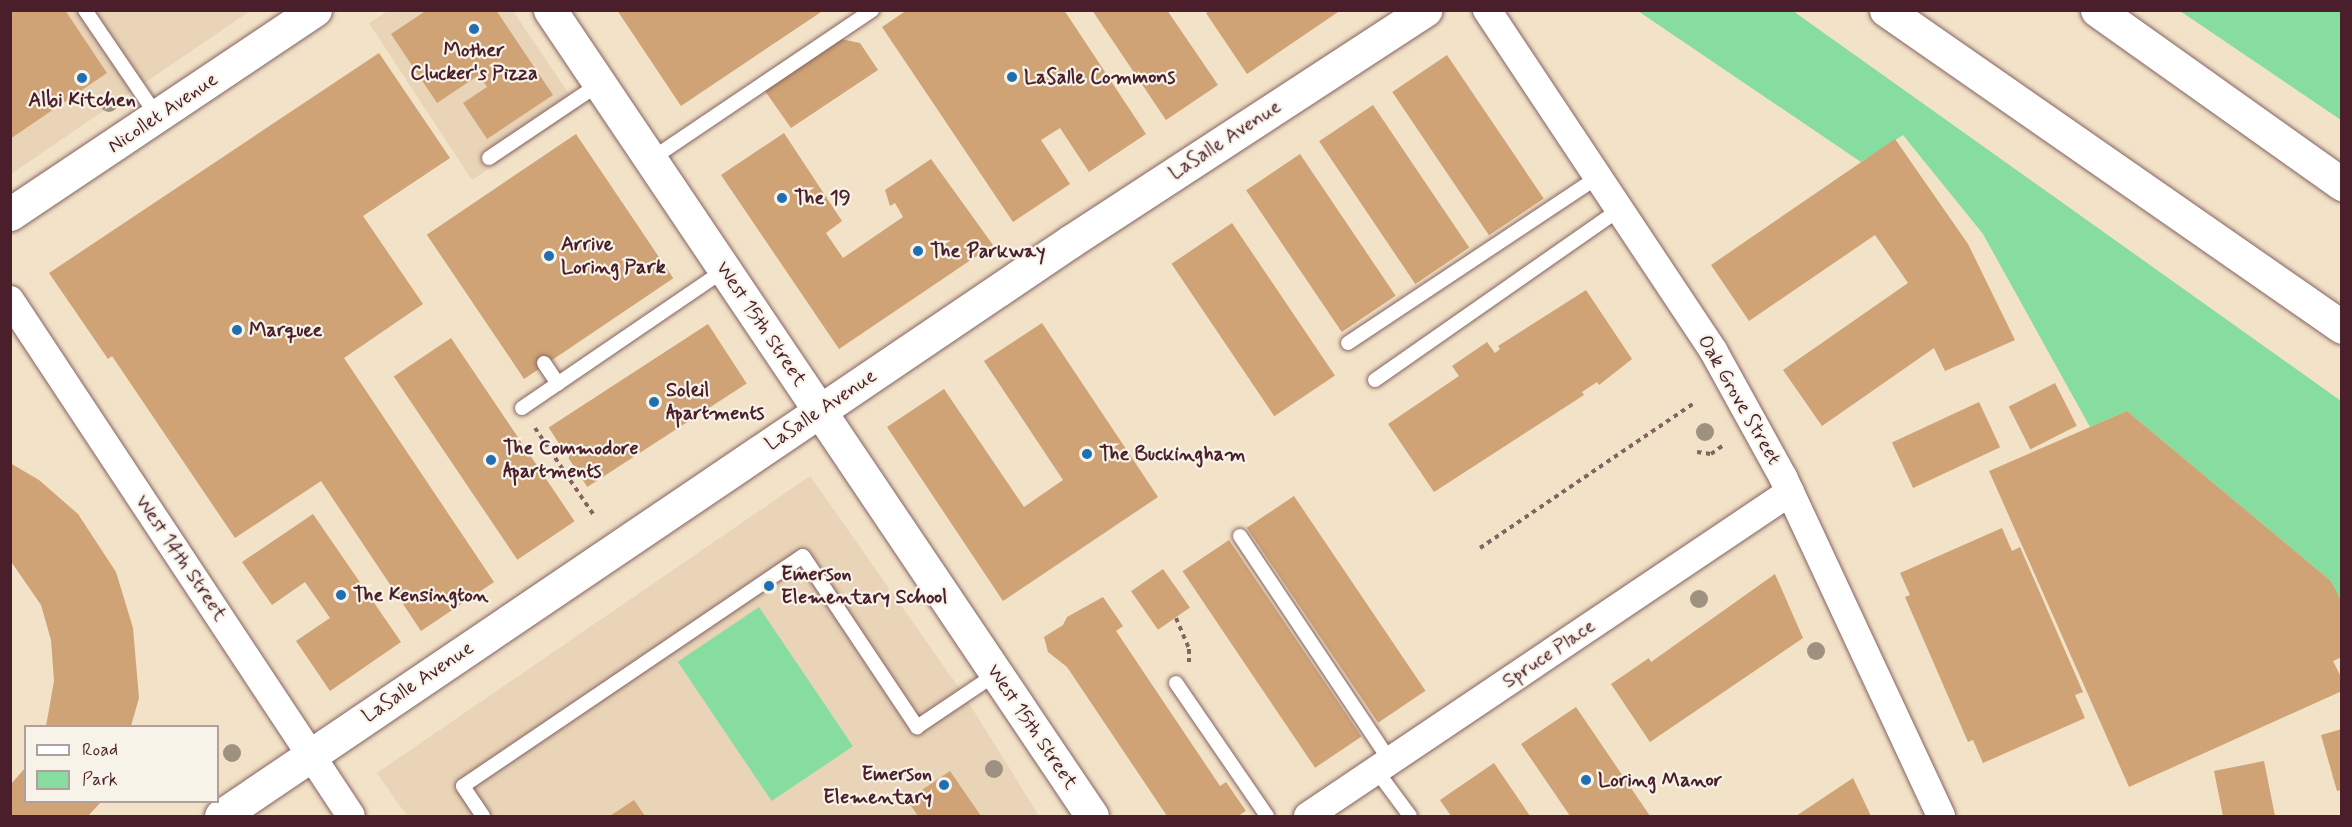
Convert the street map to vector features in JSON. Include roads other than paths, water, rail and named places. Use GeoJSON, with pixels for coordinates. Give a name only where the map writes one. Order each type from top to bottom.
{"type":"FeatureCollection","features":[{"type":"Feature","properties":{"kind":"main road","name":"Nicollet Avenue"},"geometry":{"type":"LineString","coordinates":[[10,214],[315,10]]}},
{"type":"Feature","properties":{"kind":"main road","name":"West 15th Street"},"geometry":{"type":"LineString","coordinates":[[550,10],[1092,816]]}},
{"type":"Feature","properties":{"kind":"main road","name":"LaSalle Avenue"},"geometry":{"type":"LineString","coordinates":[[221,816],[1071,241],[1425,10]]}},
{"type":"Feature","properties":{"kind":"main road"},"geometry":{"type":"LineString","coordinates":[[1886,10],[2342,327]]}},
{"type":"Feature","properties":{"kind":"main road"},"geometry":{"type":"LineString","coordinates":[[2097,10],[2342,184]]}},
{"type":"Feature","properties":{"kind":"street","name":"Oak Grove Street"},"geometry":{"type":"LineString","coordinates":[[1487,10],[1714,352],[1790,492],[1941,816]]}},
{"type":"Feature","properties":{"kind":"street","name":"West 14th Street"},"geometry":{"type":"LineString","coordinates":[[10,300],[351,816]]}},
{"type":"Feature","properties":{"kind":"street","name":"Spruce Place"},"geometry":{"type":"LineString","coordinates":[[1308,816],[1790,492]]}},
{"type":"Feature","properties":{"kind":"lane"},"geometry":{"type":"LineString","coordinates":[[85,10],[157,116]]}},
{"type":"Feature","properties":{"kind":"lane"},"geometry":{"type":"LineString","coordinates":[[650,160],[872,10]]}},
{"type":"Feature","properties":{"kind":"lane"},"geometry":{"type":"LineString","coordinates":[[489,158],[599,84]]}},
{"type":"Feature","properties":{"kind":"lane"},"geometry":{"type":"LineString","coordinates":[[1348,343],[1598,177]]}},
{"type":"Feature","properties":{"kind":"lane"},"geometry":{"type":"LineString","coordinates":[[1376,380],[1619,210]]}},
{"type":"Feature","properties":{"kind":"lane"},"geometry":{"type":"LineString","coordinates":[[522,408],[724,270]]}},
{"type":"Feature","properties":{"kind":"lane"},"geometry":{"type":"LineString","coordinates":[[544,363],[558,384]]}},
{"type":"Feature","properties":{"kind":"lane"},"geometry":{"type":"LineString","coordinates":[[1240,536],[1383,766],[1410,816]]}},
{"type":"Feature","properties":{"kind":"lane"},"geometry":{"type":"LineString","coordinates":[[479,815],[463,786],[803,556],[917,727],[996,674]]}},
{"type":"Feature","properties":{"kind":"lane"},"geometry":{"type":"LineString","coordinates":[[1176,683],[1267,816]]}},
{"type":"Feature","properties":{"kind":"place","name":"Mother Clucker's Pizza"},"geometry":{"type":"Point","coordinates":[474,29]}},
{"type":"Feature","properties":{"kind":"place","name":"LaSalle Commons"},"geometry":{"type":"Point","coordinates":[1012,77]}},
{"type":"Feature","properties":{"kind":"place","name":"Albi Kitchen"},"geometry":{"type":"Point","coordinates":[82,78]}},
{"type":"Feature","properties":{"kind":"place","name":"The 19"},"geometry":{"type":"Point","coordinates":[782,198]}},
{"type":"Feature","properties":{"kind":"place","name":"The Parkway"},"geometry":{"type":"Point","coordinates":[918,251]}},
{"type":"Feature","properties":{"kind":"place","name":"Arrive Loring Park"},"geometry":{"type":"Point","coordinates":[549,256]}},
{"type":"Feature","properties":{"kind":"place","name":"Marquee"},"geometry":{"type":"Point","coordinates":[237,330]}},
{"type":"Feature","properties":{"kind":"place","name":"Soleil Apartments"},"geometry":{"type":"Point","coordinates":[654,402]}},
{"type":"Feature","properties":{"kind":"place","name":"The Buckingham"},"geometry":{"type":"Point","coordinates":[1087,454]}},
{"type":"Feature","properties":{"kind":"place","name":"The Commodore Apartments"},"geometry":{"type":"Point","coordinates":[491,460]}},
{"type":"Feature","properties":{"kind":"place","name":"Emerson Elementary School"},"geometry":{"type":"Point","coordinates":[769,586]}},
{"type":"Feature","properties":{"kind":"place","name":"The Kensington"},"geometry":{"type":"Point","coordinates":[341,595]}},
{"type":"Feature","properties":{"kind":"place","name":"Loring Manor"},"geometry":{"type":"Point","coordinates":[1586,780]}},
{"type":"Feature","properties":{"kind":"place","name":"Emerson Elementary"},"geometry":{"type":"Point","coordinates":[944,785]}}]}
